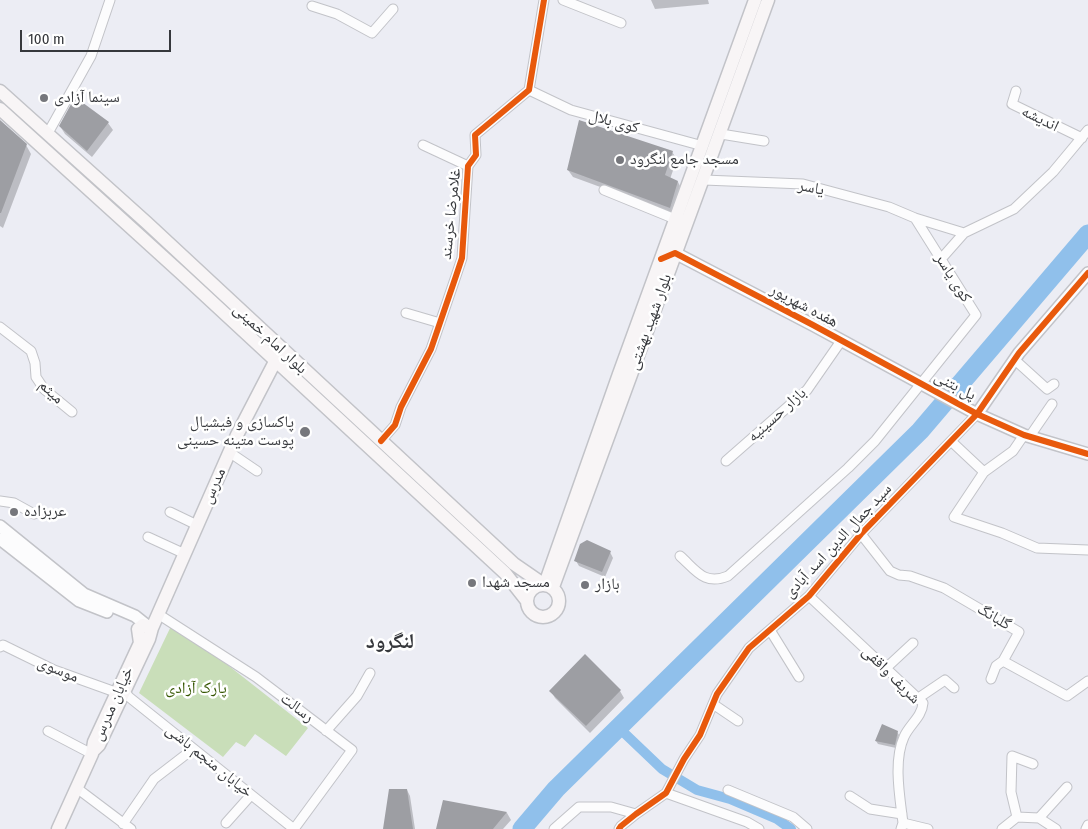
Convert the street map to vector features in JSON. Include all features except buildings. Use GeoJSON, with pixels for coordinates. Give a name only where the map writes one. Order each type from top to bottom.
{"type":"FeatureCollection","features":[{"type":"Feature","properties":{"kind":"main road","name":"بلوار شهید بهشتی"},"geometry":{"type":"LineString","coordinates":[[547,585],[675,219],[755,0]]}},
{"type":"Feature","properties":{"kind":"main road","name":"بلوار شهید بهشتی"},"geometry":{"type":"LineString","coordinates":[[547,585],[704,180],[768,0]]}},
{"type":"Feature","properties":{"kind":"main road","name":"بلوار امام خمینی"},"geometry":{"type":"LineString","coordinates":[[0,91],[48,133],[505,573],[527,601]]}},
{"type":"Feature","properties":{"kind":"main road","name":"بلوار امام خمینی"},"geometry":{"type":"LineString","coordinates":[[0,109],[278,355],[381,441],[514,564],[547,585]]}},
{"type":"Feature","properties":{"kind":"main road","name":"مدرس"},"geometry":{"type":"LineString","coordinates":[[158,614],[229,452],[278,355]]}},
{"type":"Feature","properties":{"kind":"main road"},"geometry":{"type":"LineString","coordinates":[[547,585],[559,596],[560,601],[556,610],[549,616],[544,617],[534,614],[527,601],[531,589],[536,586],[547,585]]}},
{"type":"Feature","properties":{"kind":"main road","name":"خیابان مدرس"},"geometry":{"type":"LineString","coordinates":[[92,753],[94,742],[149,639],[145,627],[158,614]]}},
{"type":"Feature","properties":{"kind":"main road"},"geometry":{"type":"LineString","coordinates":[[58,829],[78,789],[92,753]]}},
{"type":"Feature","properties":{"kind":"street"},"geometry":{"type":"LineString","coordinates":[[48,133],[91,56],[110,0]]}},
{"type":"Feature","properties":{"kind":"street"},"geometry":{"type":"LineString","coordinates":[[529,90],[544,0]]}},
{"type":"Feature","properties":{"kind":"street"},"geometry":{"type":"LineString","coordinates":[[563,0],[621,23]]}},
{"type":"Feature","properties":{"kind":"street"},"geometry":{"type":"LineString","coordinates":[[312,6],[337,14],[372,33],[393,9]]}},
{"type":"Feature","properties":{"kind":"street","name":"کوی بلال"},"geometry":{"type":"LineString","coordinates":[[529,90],[571,110],[702,146]]}},
{"type":"Feature","properties":{"kind":"street","name":"غلامرضا خرسند"},"geometry":{"type":"LineString","coordinates":[[381,441],[395,425],[401,407],[431,349],[462,258],[468,166],[476,155],[475,135],[529,90]]}},
{"type":"Feature","properties":{"kind":"street","name":"اندیشه"},"geometry":{"type":"LineString","coordinates":[[1016,91],[1012,104],[1082,138]]}},
{"type":"Feature","properties":{"kind":"street"},"geometry":{"type":"LineString","coordinates":[[941,259],[964,233],[1014,209],[1052,172],[1088,130]]}},
{"type":"Feature","properties":{"kind":"street"},"geometry":{"type":"LineString","coordinates":[[721,134],[764,140]]}},
{"type":"Feature","properties":{"kind":"street"},"geometry":{"type":"LineString","coordinates":[[423,145],[468,166]]}},
{"type":"Feature","properties":{"kind":"street","name":"یاسر"},"geometry":{"type":"LineString","coordinates":[[704,180],[803,184],[890,207],[915,218],[964,233]]}},
{"type":"Feature","properties":{"kind":"street"},"geometry":{"type":"LineString","coordinates":[[604,190],[675,219]]}},
{"type":"Feature","properties":{"kind":"street","name":"کوی یاسر"},"geometry":{"type":"LineString","coordinates":[[915,218],[976,315],[920,383]]}},
{"type":"Feature","properties":{"kind":"street"},"geometry":{"type":"LineString","coordinates":[[661,259],[675,253]]}},
{"type":"Feature","properties":{"kind":"street","name":"هفده شهریور"},"geometry":{"type":"LineString","coordinates":[[675,253],[920,383]]}},
{"type":"Feature","properties":{"kind":"street"},"geometry":{"type":"LineString","coordinates":[[1087,451],[1027,435],[978,414],[1015,360],[1088,273]]}},
{"type":"Feature","properties":{"kind":"street"},"geometry":{"type":"LineString","coordinates":[[406,313],[440,323]]}},
{"type":"Feature","properties":{"kind":"street","name":"میثم"},"geometry":{"type":"LineString","coordinates":[[0,327],[31,350],[35,363],[36,377],[44,389],[72,412]]}},
{"type":"Feature","properties":{"kind":"street","name":"بازار حسینیه"},"geometry":{"type":"LineString","coordinates":[[726,461],[807,390],[841,341]]}},
{"type":"Feature","properties":{"kind":"street"},"geometry":{"type":"LineString","coordinates":[[1015,360],[1047,389],[1054,384]]}},
{"type":"Feature","properties":{"kind":"street"},"geometry":{"type":"LineString","coordinates":[[680,556],[708,580],[719,580],[728,576],[848,468],[875,441],[920,383]]}},
{"type":"Feature","properties":{"kind":"street","name":"پل بتنی"},"geometry":{"type":"LineString","coordinates":[[920,383],[978,414]]}},
{"type":"Feature","properties":{"kind":"street"},"geometry":{"type":"LineString","coordinates":[[1052,404],[1013,450],[984,472],[954,516],[1037,548],[1088,550]]}},
{"type":"Feature","properties":{"kind":"street","name":"سید جمال الدین اسد آبادی"},"geometry":{"type":"LineString","coordinates":[[666,793],[684,759],[700,735],[717,694],[749,648],[809,596],[861,534],[978,414]]}},
{"type":"Feature","properties":{"kind":"street"},"geometry":{"type":"LineString","coordinates":[[952,442],[984,472]]}},
{"type":"Feature","properties":{"kind":"street"},"geometry":{"type":"LineString","coordinates":[[229,452],[257,470]]}},
{"type":"Feature","properties":{"kind":"street"},"geometry":{"type":"LineString","coordinates":[[0,501],[14,503],[34,514]]}},
{"type":"Feature","properties":{"kind":"street"},"geometry":{"type":"LineString","coordinates":[[170,512],[197,525]]}},
{"type":"Feature","properties":{"kind":"street"},"geometry":{"type":"LineString","coordinates":[[0,526],[84,594],[136,616],[145,627]]}},
{"type":"Feature","properties":{"kind":"street","name":"گلبانگ"},"geometry":{"type":"LineString","coordinates":[[861,534],[890,571],[944,588],[1019,632],[1003,661]]}},
{"type":"Feature","properties":{"kind":"street"},"geometry":{"type":"LineString","coordinates":[[148,537],[185,554]]}},
{"type":"Feature","properties":{"kind":"street"},"geometry":{"type":"LineString","coordinates":[[0,539],[79,601],[145,627]]}},
{"type":"Feature","properties":{"kind":"street","name":"شریف واقفی"},"geometry":{"type":"LineString","coordinates":[[809,596],[922,703],[922,711],[905,735],[901,745],[898,780],[902,822]]}},
{"type":"Feature","properties":{"kind":"street","name":"رسالت"},"geometry":{"type":"LineString","coordinates":[[158,614],[256,676],[352,750],[294,829]]}},
{"type":"Feature","properties":{"kind":"street"},"geometry":{"type":"LineString","coordinates":[[770,630],[799,677]]}},
{"type":"Feature","properties":{"kind":"street"},"geometry":{"type":"LineString","coordinates":[[885,669],[913,643]]}},
{"type":"Feature","properties":{"kind":"street","name":"موسوی"},"geometry":{"type":"LineString","coordinates":[[0,647],[3,645],[54,670],[121,692]]}},
{"type":"Feature","properties":{"kind":"street"},"geometry":{"type":"LineString","coordinates":[[991,678],[996,666],[1003,661],[1067,696],[1088,681]]}},
{"type":"Feature","properties":{"kind":"street"},"geometry":{"type":"LineString","coordinates":[[326,731],[357,696],[370,673]]}},
{"type":"Feature","properties":{"kind":"street"},"geometry":{"type":"LineString","coordinates":[[917,699],[945,680],[954,688]]}},
{"type":"Feature","properties":{"kind":"street","name":"خیابان منجم باشی"},"geometry":{"type":"LineString","coordinates":[[121,692],[294,829]]}},
{"type":"Feature","properties":{"kind":"street"},"geometry":{"type":"LineString","coordinates":[[713,704],[738,720]]}},
{"type":"Feature","properties":{"kind":"street"},"geometry":{"type":"LineString","coordinates":[[48,731],[92,753]]}},
{"type":"Feature","properties":{"kind":"street"},"geometry":{"type":"LineString","coordinates":[[78,789],[127,826],[154,779],[193,748]]}},
{"type":"Feature","properties":{"kind":"street"},"geometry":{"type":"LineString","coordinates":[[1017,817],[1011,792],[1012,756],[1033,764]]}},
{"type":"Feature","properties":{"kind":"street"},"geometry":{"type":"LineString","coordinates":[[1039,818],[1067,787]]}},
{"type":"Feature","properties":{"kind":"street"},"geometry":{"type":"LineString","coordinates":[[728,790],[793,818],[807,829]]}},
{"type":"Feature","properties":{"kind":"street"},"geometry":{"type":"LineString","coordinates":[[622,828],[636,814],[666,793],[747,822],[759,829]]}},
{"type":"Feature","properties":{"kind":"street"},"geometry":{"type":"LineString","coordinates":[[226,823],[251,795]]}},
{"type":"Feature","properties":{"kind":"street"},"geometry":{"type":"LineString","coordinates":[[850,796],[870,808],[902,822],[928,829]]}},
{"type":"Feature","properties":{"kind":"street"},"geometry":{"type":"LineString","coordinates":[[554,829],[579,807],[611,807],[636,814]]}},
{"type":"Feature","properties":{"kind":"street"},"geometry":{"type":"LineString","coordinates":[[1002,829],[1017,817],[1039,818],[1056,829]]}},
{"type":"Feature","properties":{"kind":"street"},"geometry":{"type":"LineString","coordinates":[[1086,829],[1088,825]]}},
{"type":"Feature","properties":{"kind":"green space","name":"پارک آزادی"},"geometry":{"type":"Polygon","coordinates":[[[173,622],[308,728],[286,756],[255,734],[245,747],[236,742],[223,757],[139,693],[173,622]]]}},
{"type":"Feature","properties":{"kind":"waterway"},"geometry":{"type":"LineString","coordinates":[[522,829],[556,789],[920,431],[1088,234]]}},
{"type":"Feature","properties":{"kind":"waterway"},"geometry":{"type":"LineString","coordinates":[[619,728],[662,769],[697,790],[730,799],[777,819],[791,829]]}},
{"type":"Feature","properties":{"kind":"cycle path"},"geometry":{"type":"LineString","coordinates":[[381,441],[395,425],[401,407],[431,349],[462,258],[468,166],[476,155],[475,135],[529,90],[544,0]]}},
{"type":"Feature","properties":{"kind":"cycle path"},"geometry":{"type":"LineString","coordinates":[[661,259],[675,253],[977,414],[1024,435],[1088,454]]}},
{"type":"Feature","properties":{"kind":"cycle path"},"geometry":{"type":"LineString","coordinates":[[619,829],[636,814],[666,793],[684,759],[700,735],[717,694],[749,648],[809,596],[861,534],[977,414],[1019,353],[1088,273]]}},
{"type":"Feature","properties":{"kind":"place","name":"سینما آزادی"},"geometry":{"type":"Point","coordinates":[44,98]}},
{"type":"Feature","properties":{"kind":"place","name":"مسجد جامع لنگرود"},"geometry":{"type":"Point","coordinates":[620,160]}},
{"type":"Feature","properties":{"kind":"place","name":"پاکسازی و فیشیال پوست متینه حسینی"},"geometry":{"type":"Point","coordinates":[305,432]}},
{"type":"Feature","properties":{"kind":"place","name":"عربزاده"},"geometry":{"type":"Point","coordinates":[14,512]}},
{"type":"Feature","properties":{"kind":"place","name":"مسجد شهدا"},"geometry":{"type":"Point","coordinates":[472,583]}},
{"type":"Feature","properties":{"kind":"place","name":"بازار"},"geometry":{"type":"Point","coordinates":[585,585]}},
{"type":"Feature","properties":{"kind":"district","name":"لنگرود"},"geometry":{"type":"Point","coordinates":[390,642]}}]}
